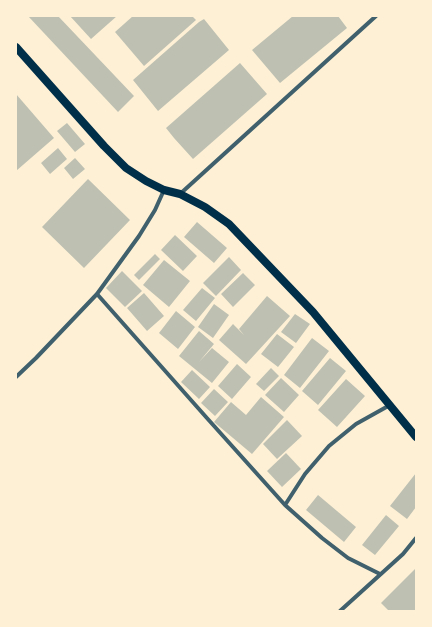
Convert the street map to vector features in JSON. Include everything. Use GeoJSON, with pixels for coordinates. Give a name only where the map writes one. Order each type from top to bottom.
{"type":"FeatureCollection","features":[{"type":"Feature","properties":{"kind":"main road"},"geometry":{"type":"LineString","coordinates":[[16,48],[104,146],[126,168],[146,181],[164,190],[180,194],[205,207],[229,224],[312,312],[416,438]]}},
{"type":"Feature","properties":{"kind":"street"},"geometry":{"type":"LineString","coordinates":[[180,194],[376,16]]}},
{"type":"Feature","properties":{"kind":"street"},"geometry":{"type":"LineString","coordinates":[[16,377],[97,294],[139,236],[155,210],[164,190]]}},
{"type":"Feature","properties":{"kind":"street"},"geometry":{"type":"LineString","coordinates":[[97,294],[285,505],[322,538],[348,558],[380,574]]}},
{"type":"Feature","properties":{"kind":"street"},"geometry":{"type":"LineString","coordinates":[[285,505],[305,474],[329,446],[356,424],[390,405]]}},
{"type":"Feature","properties":{"kind":"street"},"geometry":{"type":"LineString","coordinates":[[340,611],[403,554],[416,538]]}},
{"type":"Feature","properties":{"kind":"building"},"geometry":{"type":"Polygon","coordinates":[[[28,16],[58,16],[134,96],[118,112],[28,16]]]}},
{"type":"Feature","properties":{"kind":"building"},"geometry":{"type":"Polygon","coordinates":[[[70,16],[117,16],[91,39],[70,16]]]}},
{"type":"Feature","properties":{"kind":"building"},"geometry":{"type":"Polygon","coordinates":[[[133,16],[192,16],[196,20],[144,66],[115,32],[133,16]]]}},
{"type":"Feature","properties":{"kind":"building"},"geometry":{"type":"Polygon","coordinates":[[[293,16],[338,16],[347,28],[280,83],[252,50],[293,16]]]}},
{"type":"Feature","properties":{"kind":"building"},"geometry":{"type":"Polygon","coordinates":[[[204,19],[229,50],[158,111],[133,80],[204,19]]]}},
{"type":"Feature","properties":{"kind":"building"},"geometry":{"type":"Polygon","coordinates":[[[240,63],[267,94],[193,159],[166,128],[240,63]]]}},
{"type":"Feature","properties":{"kind":"building"},"geometry":{"type":"Polygon","coordinates":[[[16,94],[54,138],[16,171],[16,94]]]}},
{"type":"Feature","properties":{"kind":"building"},"geometry":{"type":"Polygon","coordinates":[[[67,123],[85,144],[75,152],[57,131],[67,123]]]}},
{"type":"Feature","properties":{"kind":"building"},"geometry":{"type":"Polygon","coordinates":[[[58,148],[67,159],[50,174],[41,163],[58,148]]]}},
{"type":"Feature","properties":{"kind":"building"},"geometry":{"type":"Polygon","coordinates":[[[75,158],[85,169],[73,179],[64,168],[75,158]]]}},
{"type":"Feature","properties":{"kind":"building"},"geometry":{"type":"Polygon","coordinates":[[[88,179],[130,220],[84,268],[42,227],[88,179]]]}},
{"type":"Feature","properties":{"kind":"building"},"geometry":{"type":"Polygon","coordinates":[[[197,222],[227,248],[214,263],[184,237],[197,222]]]}},
{"type":"Feature","properties":{"kind":"building"},"geometry":{"type":"Polygon","coordinates":[[[175,235],[197,256],[183,271],[161,250],[175,235]]]}},
{"type":"Feature","properties":{"kind":"building"},"geometry":{"type":"Polygon","coordinates":[[[155,254],[160,259],[139,280],[134,275],[155,254]]]}},
{"type":"Feature","properties":{"kind":"building"},"geometry":{"type":"Polygon","coordinates":[[[229,257],[241,270],[216,296],[203,283],[229,257]]]}},
{"type":"Feature","properties":{"kind":"building"},"geometry":{"type":"Polygon","coordinates":[[[164,260],[190,281],[169,307],[143,285],[164,260]]]}},
{"type":"Feature","properties":{"kind":"building"},"geometry":{"type":"Polygon","coordinates":[[[122,271],[142,291],[125,307],[106,288],[122,271]]]}},
{"type":"Feature","properties":{"kind":"building"},"geometry":{"type":"Polygon","coordinates":[[[243,273],[255,285],[233,307],[221,294],[243,273]]]}},
{"type":"Feature","properties":{"kind":"building"},"geometry":{"type":"Polygon","coordinates":[[[202,288],[215,298],[196,321],[183,310],[202,288]]]}},
{"type":"Feature","properties":{"kind":"building"},"geometry":{"type":"Polygon","coordinates":[[[144,293],[164,316],[147,331],[127,308],[144,293]]]}},
{"type":"Feature","properties":{"kind":"building"},"geometry":{"type":"Polygon","coordinates":[[[267,296],[290,316],[246,364],[219,340],[233,324],[244,335],[239,329],[267,296]]]}},
{"type":"Feature","properties":{"kind":"building"},"geometry":{"type":"Polygon","coordinates":[[[214,304],[229,315],[213,338],[198,327],[214,304]]]}},
{"type":"Feature","properties":{"kind":"building"},"geometry":{"type":"Polygon","coordinates":[[[176,311],[195,327],[178,349],[159,333],[176,311]]]}},
{"type":"Feature","properties":{"kind":"building"},"geometry":{"type":"Polygon","coordinates":[[[295,314],[310,324],[296,343],[281,332],[295,314]]]}},
{"type":"Feature","properties":{"kind":"building"},"geometry":{"type":"Polygon","coordinates":[[[199,331],[214,344],[199,362],[212,348],[229,362],[212,383],[179,356],[199,331]]]}},
{"type":"Feature","properties":{"kind":"building"},"geometry":{"type":"Polygon","coordinates":[[[277,334],[294,347],[278,367],[261,354],[277,334]]]}},
{"type":"Feature","properties":{"kind":"building"},"geometry":{"type":"Polygon","coordinates":[[[312,338],[329,351],[300,388],[284,375],[312,338]]]}},
{"type":"Feature","properties":{"kind":"building"},"geometry":{"type":"Polygon","coordinates":[[[330,358],[346,371],[318,405],[302,391],[330,358]]]}},
{"type":"Feature","properties":{"kind":"building"},"geometry":{"type":"Polygon","coordinates":[[[237,364],[251,377],[232,399],[218,386],[237,364]]]}},
{"type":"Feature","properties":{"kind":"building"},"geometry":{"type":"Polygon","coordinates":[[[271,368],[279,376],[264,391],[256,384],[271,368]]]}},
{"type":"Feature","properties":{"kind":"building"},"geometry":{"type":"Polygon","coordinates":[[[192,370],[210,387],[199,399],[181,382],[192,370]]]}},
{"type":"Feature","properties":{"kind":"building"},"geometry":{"type":"Polygon","coordinates":[[[281,378],[299,395],[284,412],[265,395],[281,378]]]}},
{"type":"Feature","properties":{"kind":"building"},"geometry":{"type":"Polygon","coordinates":[[[346,379],[365,396],[337,427],[318,410],[346,379]]]}},
{"type":"Feature","properties":{"kind":"building"},"geometry":{"type":"Polygon","coordinates":[[[214,389],[228,402],[215,416],[201,403],[214,389]]]}},
{"type":"Feature","properties":{"kind":"building"},"geometry":{"type":"Polygon","coordinates":[[[261,397],[284,417],[252,454],[214,422],[231,402],[246,415],[261,397]]]}},
{"type":"Feature","properties":{"kind":"building"},"geometry":{"type":"Polygon","coordinates":[[[287,420],[302,436],[277,459],[263,444],[287,420]]]}},
{"type":"Feature","properties":{"kind":"building"},"geometry":{"type":"Polygon","coordinates":[[[286,453],[301,469],[282,487],[267,471],[286,453]]]}},
{"type":"Feature","properties":{"kind":"building"},"geometry":{"type":"Polygon","coordinates":[[[416,473],[416,507],[407,519],[390,506],[416,473]]]}},
{"type":"Feature","properties":{"kind":"building"},"geometry":{"type":"Polygon","coordinates":[[[318,495],[356,527],[344,542],[306,510],[318,495]]]}},
{"type":"Feature","properties":{"kind":"building"},"geometry":{"type":"Polygon","coordinates":[[[386,515],[399,526],[375,555],[362,545],[386,515]]]}},
{"type":"Feature","properties":{"kind":"building"},"geometry":{"type":"Polygon","coordinates":[[[416,568],[416,611],[389,611],[381,603],[416,568]]]}}]}
